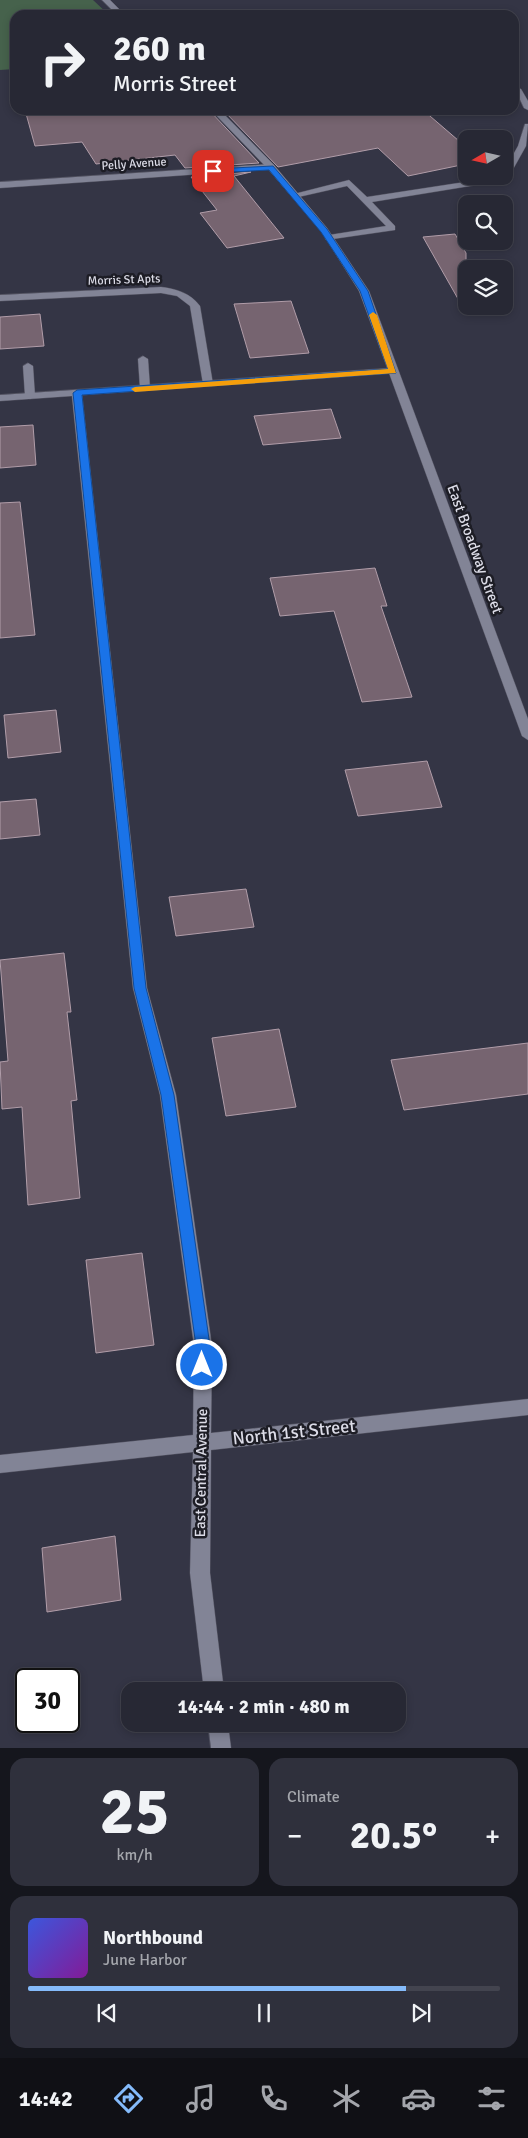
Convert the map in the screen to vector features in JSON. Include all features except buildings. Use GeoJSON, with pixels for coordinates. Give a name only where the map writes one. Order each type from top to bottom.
{"type":"FeatureCollection","features":[{"type":"Feature","properties":{"kind":"street"},"geometry":{"type":"LineString","coordinates":[[106,0],[116,10]]}},
{"type":"Feature","properties":{"kind":"street"},"geometry":{"type":"LineString","coordinates":[[519,92],[528,108]]}},
{"type":"Feature","properties":{"kind":"street","name":"East Broadway Street"},"geometry":{"type":"LineString","coordinates":[[220,115],[294,195],[329,238],[364,291],[528,736]]}},
{"type":"Feature","properties":{"kind":"street"},"geometry":{"type":"LineString","coordinates":[[365,200],[504,178],[522,146],[528,126]]}},
{"type":"Feature","properties":{"kind":"street","name":"Pelly Avenue"},"geometry":{"type":"LineString","coordinates":[[0,185],[270,168]]}},
{"type":"Feature","properties":{"kind":"street"},"geometry":{"type":"LineString","coordinates":[[294,195],[349,183],[392,228],[329,238]]}},
{"type":"Feature","properties":{"kind":"street","name":"Morris St Apts"},"geometry":{"type":"LineString","coordinates":[[0,298],[161,290],[181,293],[192,300],[195,306],[208,384]]}},
{"type":"Feature","properties":{"kind":"street"},"geometry":{"type":"LineString","coordinates":[[143,359],[145,388]]}},
{"type":"Feature","properties":{"kind":"street"},"geometry":{"type":"LineString","coordinates":[[28,366],[30,396]]}},
{"type":"Feature","properties":{"kind":"street"},"geometry":{"type":"LineString","coordinates":[[0,398],[393,372]]}},
{"type":"Feature","properties":{"kind":"street","name":"East Central Avenue"},"geometry":{"type":"LineString","coordinates":[[77,393],[140,988],[168,1095],[203,1346],[200,1442],[200,1573],[213,1682]]}},
{"type":"Feature","properties":{"kind":"street","name":"North 1st Street"},"geometry":{"type":"LineString","coordinates":[[0,1464],[528,1407]]}},
{"type":"Feature","properties":{"kind":"street"},"geometry":{"type":"LineString","coordinates":[[219,1732],[221,1748]]}},
{"type":"Feature","properties":{"kind":"green space"},"geometry":{"type":"Polygon","coordinates":[[[0,0],[93,0],[104,10],[10,10],[10,69],[0,70],[0,0]]]}},
{"type":"Feature","properties":{"kind":"slow traffic"},"geometry":{"type":"LineString","coordinates":[[135,389],[393,372],[373,315]]}},
{"type":"Feature","properties":{"kind":"route"},"geometry":{"type":"LineString","coordinates":[[202,1365],[203,1346],[168,1095],[140,988],[77,393],[393,372],[364,291],[324,230],[270,168],[213,171]]}}]}
